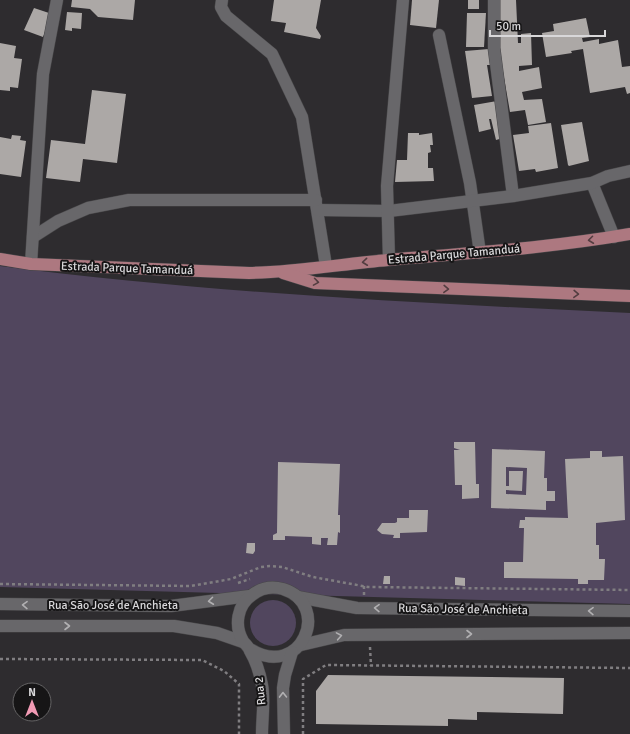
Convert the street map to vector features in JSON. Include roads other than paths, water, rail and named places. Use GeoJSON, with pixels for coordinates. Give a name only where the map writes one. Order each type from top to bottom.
{"type":"FeatureCollection","features":[{"type":"Feature","properties":{"kind":"main road","name":"Estrada Parque Tamanduá"},"geometry":{"type":"LineString","coordinates":[[0,259],[32,264],[249,273],[278,272],[389,260],[480,253],[630,234]]}},
{"type":"Feature","properties":{"kind":"main road","name":"Estrada Parque Tamanduá"},"geometry":{"type":"LineString","coordinates":[[278,272],[315,283],[630,296]]}},
{"type":"Feature","properties":{"kind":"street"},"geometry":{"type":"LineString","coordinates":[[32,264],[43,74],[57,0]]}},
{"type":"Feature","properties":{"kind":"street"},"geometry":{"type":"LineString","coordinates":[[222,0],[221,7],[226,16],[272,54],[302,116],[326,266]]}},
{"type":"Feature","properties":{"kind":"street"},"geometry":{"type":"LineString","coordinates":[[389,260],[389,211],[387,186],[403,0]]}},
{"type":"Feature","properties":{"kind":"street"},"geometry":{"type":"LineString","coordinates":[[494,0],[494,48],[513,196]]}},
{"type":"Feature","properties":{"kind":"street"},"geometry":{"type":"LineString","coordinates":[[439,35],[474,201],[480,253]]}},
{"type":"Feature","properties":{"kind":"street"},"geometry":{"type":"LineString","coordinates":[[33,237],[58,221],[88,208],[128,200],[317,205],[389,211],[513,196],[592,183],[608,176],[630,171]]}},
{"type":"Feature","properties":{"kind":"street"},"geometry":{"type":"LineString","coordinates":[[592,183],[614,237]]}},
{"type":"Feature","properties":{"kind":"street","name":"Rua São José de Anchieta"},"geometry":{"type":"LineString","coordinates":[[0,604],[171,606],[250,596],[258,590],[274,588],[289,591],[298,597],[357,608],[630,611]]}},
{"type":"Feature","properties":{"kind":"street"},"geometry":{"type":"LineString","coordinates":[[247,646],[239,633],[237,623],[243,604],[250,596]]}},
{"type":"Feature","properties":{"kind":"street"},"geometry":{"type":"LineString","coordinates":[[296,648],[306,636],[308,626],[308,615],[304,605],[298,597]]}},
{"type":"Feature","properties":{"kind":"street","name":"Rua São José de Anchieta"},"geometry":{"type":"LineString","coordinates":[[0,626],[174,626],[217,633],[247,646],[260,655],[271,658],[282,657],[296,648],[344,635],[630,634]]}},
{"type":"Feature","properties":{"kind":"street","name":"Rua 2"},"geometry":{"type":"LineString","coordinates":[[247,646],[262,688],[262,734]]}},
{"type":"Feature","properties":{"kind":"street","name":"Rua 2"},"geometry":{"type":"LineString","coordinates":[[284,734],[283,688],[285,675],[296,648]]}}]}
